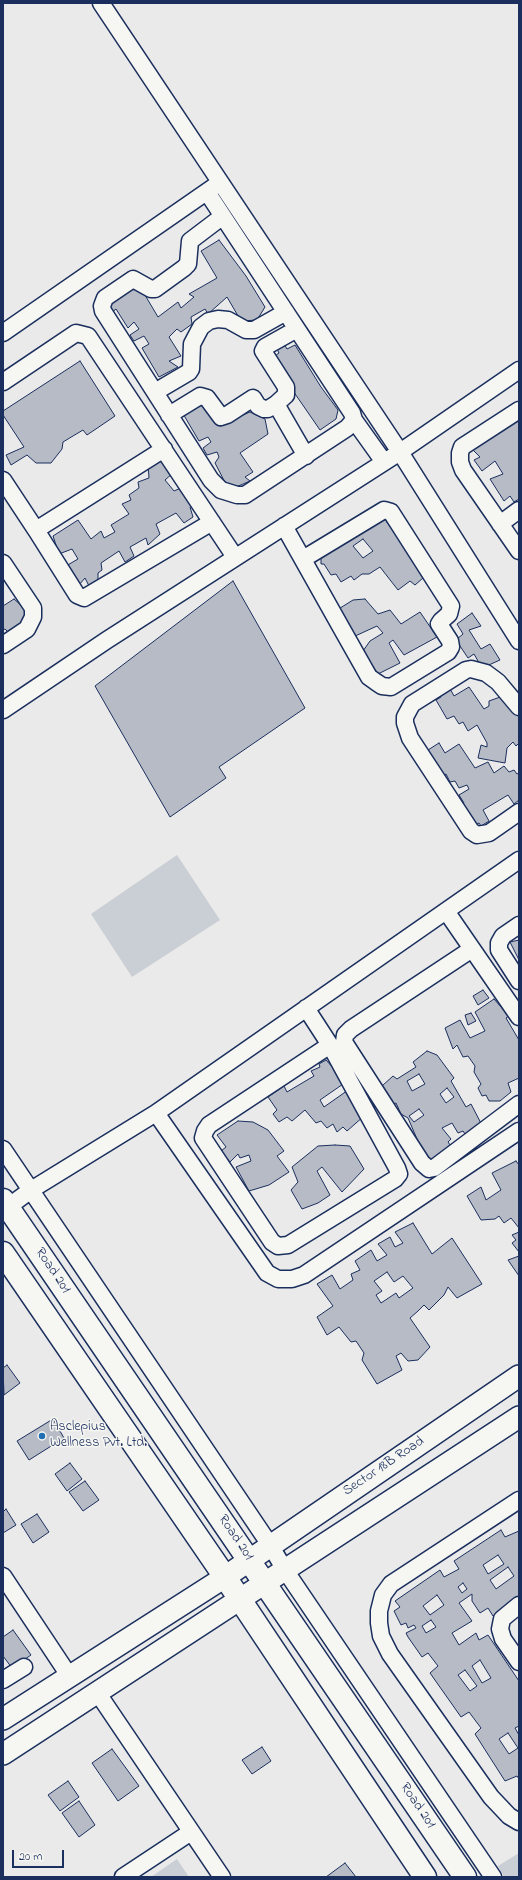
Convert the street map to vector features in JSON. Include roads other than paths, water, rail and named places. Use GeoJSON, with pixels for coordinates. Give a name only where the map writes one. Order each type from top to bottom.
{"type":"FeatureCollection","features":[{"type":"Feature","properties":{"kind":"main road","name":"Road 201"},"geometry":{"type":"LineString","coordinates":[[5,1204],[266,1583],[465,1877]]}},
{"type":"Feature","properties":{"kind":"main road"},"geometry":{"type":"LineString","coordinates":[[3,1253],[225,1577],[425,1877]]}},
{"type":"Feature","properties":{"kind":"street"},"geometry":{"type":"LineString","coordinates":[[101,3],[513,620],[519,641]]}},
{"type":"Feature","properties":{"kind":"street"},"geometry":{"type":"LineString","coordinates":[[3,333],[221,182]]}},
{"type":"Feature","properties":{"kind":"street"},"geometry":{"type":"LineString","coordinates":[[207,192],[352,413],[354,420],[384,462]]}},
{"type":"Feature","properties":{"kind":"street"},"geometry":{"type":"LineString","coordinates":[[223,216],[190,241],[188,264],[155,289],[152,289],[134,279],[105,298],[103,302],[103,311],[211,480],[222,490],[230,494],[245,495],[347,428],[354,420]]}},
{"type":"Feature","properties":{"kind":"street"},"geometry":{"type":"LineString","coordinates":[[155,392],[189,372],[191,369],[192,344],[201,327],[209,321],[218,319],[228,320],[246,330],[254,330],[286,312]]}},
{"type":"Feature","properties":{"kind":"street"},"geometry":{"type":"LineString","coordinates":[[169,414],[200,396],[207,398],[221,417],[228,416],[253,398],[258,406],[264,409],[268,409],[276,404],[286,395],[286,387],[264,351],[265,348],[297,329]]}},
{"type":"Feature","properties":{"kind":"street"},"geometry":{"type":"LineString","coordinates":[[3,382],[76,333],[82,333],[88,336],[235,557]]}},
{"type":"Feature","properties":{"kind":"street"},"geometry":{"type":"LineString","coordinates":[[3,710],[106,640],[400,452],[519,370]]}},
{"type":"Feature","properties":{"kind":"street"},"geometry":{"type":"LineString","coordinates":[[276,404],[306,456]]}},
{"type":"Feature","properties":{"kind":"street"},"geometry":{"type":"LineString","coordinates":[[519,410],[462,447],[460,453],[460,462],[463,470],[519,551]]}},
{"type":"Feature","properties":{"kind":"street"},"geometry":{"type":"LineString","coordinates":[[36,530],[164,449]]}},
{"type":"Feature","properties":{"kind":"street"},"geometry":{"type":"LineString","coordinates":[[3,480],[77,595],[84,598],[212,522]]}},
{"type":"Feature","properties":{"kind":"street"},"geometry":{"type":"LineString","coordinates":[[284,526],[369,677],[382,686],[391,687],[448,652],[451,647],[450,641],[440,624],[441,620],[449,614],[451,606],[391,512],[384,510],[303,559]]}},
{"type":"Feature","properties":{"kind":"street"},"geometry":{"type":"LineString","coordinates":[[500,524],[519,510]]}},
{"type":"Feature","properties":{"kind":"street"},"geometry":{"type":"LineString","coordinates":[[3,563],[33,608],[33,617],[27,629],[3,645]]}},
{"type":"Feature","properties":{"kind":"street"},"geometry":{"type":"LineString","coordinates":[[519,707],[498,682],[486,673],[471,669],[466,670],[412,704],[405,717],[404,723],[410,738],[471,831],[477,835],[488,833],[519,812]]}},
{"type":"Feature","properties":{"kind":"street"},"geometry":{"type":"LineString","coordinates":[[5,1204],[31,1190],[156,1113],[519,860]]}},
{"type":"Feature","properties":{"kind":"street"},"geometry":{"type":"LineString","coordinates":[[446,911],[519,1017]]}},
{"type":"Feature","properties":{"kind":"street"},"geometry":{"type":"LineString","coordinates":[[519,925],[503,936],[499,943],[499,950],[519,981]]}},
{"type":"Feature","properties":{"kind":"street"},"geometry":{"type":"LineString","coordinates":[[472,949],[351,1029],[345,1035],[344,1042],[422,1163],[428,1169],[434,1168],[519,1104]]}},
{"type":"Feature","properties":{"kind":"street"},"geometry":{"type":"LineString","coordinates":[[306,1008],[330,1045],[399,1174],[395,1179],[288,1245],[278,1246],[272,1242],[203,1138],[209,1125],[330,1045]]}},
{"type":"Feature","properties":{"kind":"street"},"geometry":{"type":"LineString","coordinates":[[156,1113],[267,1272],[278,1279],[292,1279],[304,1275],[519,1131]]}},
{"type":"Feature","properties":{"kind":"street"},"geometry":{"type":"LineString","coordinates":[[3,1149],[270,1545],[284,1570],[492,1877]]}},
{"type":"Feature","properties":{"kind":"street","name":"Sector 18B Road"},"geometry":{"type":"LineString","coordinates":[[3,1719],[225,1577],[249,1559],[519,1376]]}},
{"type":"Feature","properties":{"kind":"street"},"geometry":{"type":"LineString","coordinates":[[3,1754],[519,1416]]}},
{"type":"Feature","properties":{"kind":"street"},"geometry":{"type":"LineString","coordinates":[[519,1500],[391,1584],[384,1595],[379,1611],[379,1623],[381,1636],[390,1654],[492,1797],[509,1816],[519,1822]]}},
{"type":"Feature","properties":{"kind":"street"},"geometry":{"type":"LineString","coordinates":[[3,1576],[70,1677]]}},
{"type":"Feature","properties":{"kind":"street"},"geometry":{"type":"LineString","coordinates":[[519,1606],[502,1619],[500,1629],[503,1639],[519,1662]]}},
{"type":"Feature","properties":{"kind":"street"},"geometry":{"type":"LineString","coordinates":[[3,1680],[24,1667]]}},
{"type":"Feature","properties":{"kind":"street"},"geometry":{"type":"LineString","coordinates":[[97,1692],[222,1877]]}},
{"type":"Feature","properties":{"kind":"street"},"geometry":{"type":"LineString","coordinates":[[123,1877],[191,1832]]}},
{"type":"Feature","properties":{"kind":"place","name":"Asclepius Wellness Pvt. Ltd."},"geometry":{"type":"Point","coordinates":[42,1436]}}]}
